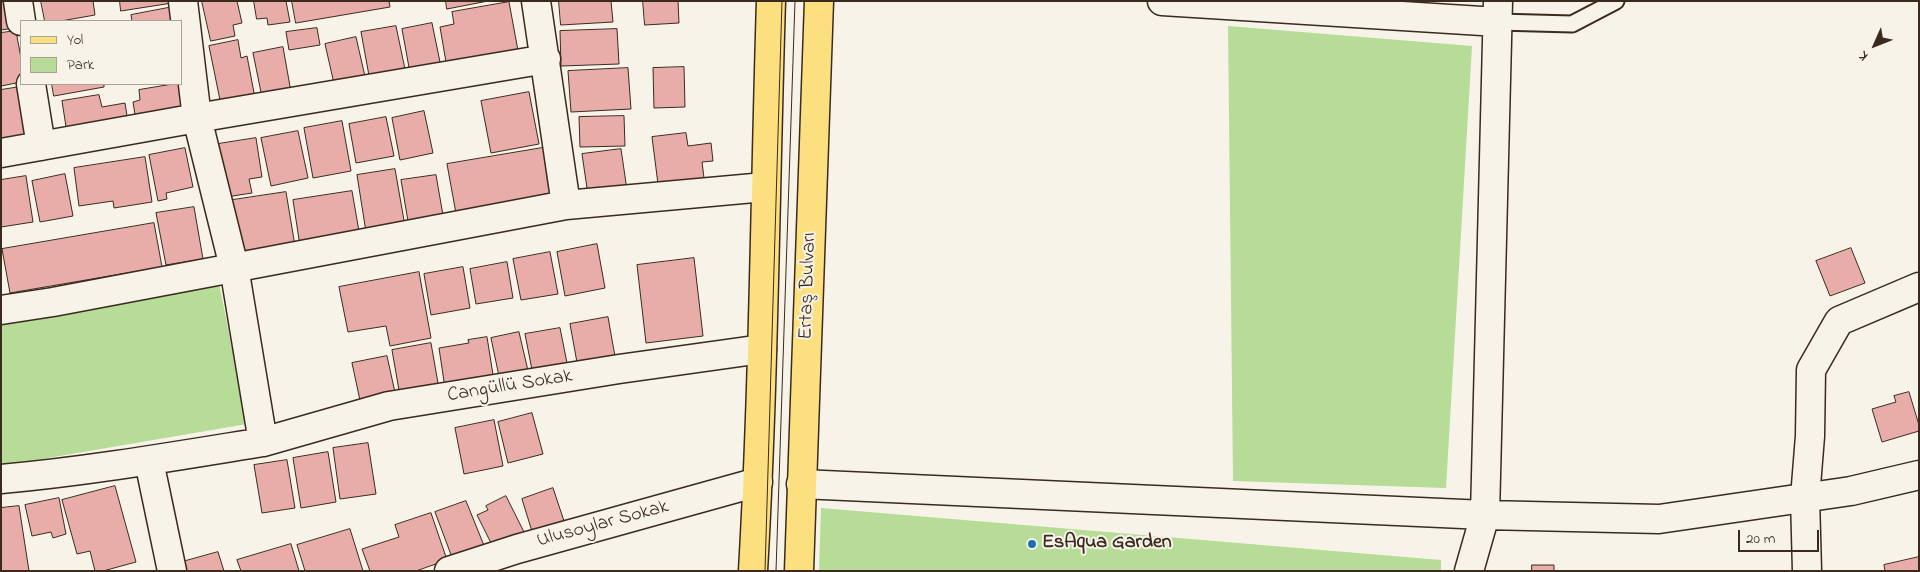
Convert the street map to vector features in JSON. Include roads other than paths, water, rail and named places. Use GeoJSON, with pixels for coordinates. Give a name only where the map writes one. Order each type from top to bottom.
{"type":"FeatureCollection","features":[{"type":"Feature","properties":{"kind":"main road"},"geometry":{"type":"LineString","coordinates":[[754,571],[771,1]]}},
{"type":"Feature","properties":{"kind":"main road","name":"Ertaş Bulvarı"},"geometry":{"type":"LineString","coordinates":[[799,571],[819,1]]}},
{"type":"Feature","properties":{"kind":"street"},"geometry":{"type":"LineString","coordinates":[[18,1],[21,20]]}},
{"type":"Feature","properties":{"kind":"street"},"geometry":{"type":"LineString","coordinates":[[183,1],[197,118],[234,267],[263,442]]}},
{"type":"Feature","properties":{"kind":"street"},"geometry":{"type":"LineString","coordinates":[[536,1],[566,204]]}},
{"type":"Feature","properties":{"kind":"street"},"geometry":{"type":"LineString","coordinates":[[1162,1],[1498,12],[1485,515],[1469,571]]}},
{"type":"Feature","properties":{"kind":"street"},"geometry":{"type":"LineString","coordinates":[[1,153],[546,59]]}},
{"type":"Feature","properties":{"kind":"street"},"geometry":{"type":"LineString","coordinates":[[31,85],[41,146]]}},
{"type":"Feature","properties":{"kind":"street"},"geometry":{"type":"LineString","coordinates":[[1,310],[52,302],[566,204],[765,187]]}},
{"type":"Feature","properties":{"kind":"street"},"geometry":{"type":"LineString","coordinates":[[1807,571],[1805,498],[1810,436],[1811,370],[1839,321],[1917,293]]}},
{"type":"Feature","properties":{"kind":"street","name":"Cangüllü Sokak"},"geometry":{"type":"LineString","coordinates":[[1,478],[51,474],[149,461],[263,442],[388,406],[619,369],[762,349]]}},
{"type":"Feature","properties":{"kind":"street"},"geometry":{"type":"LineString","coordinates":[[149,461],[172,571]]}},
{"type":"Feature","properties":{"kind":"street"},"geometry":{"type":"LineString","coordinates":[[801,484],[1485,515],[1659,519],[1851,491],[1919,474]]}},
{"type":"Feature","properties":{"kind":"street","name":"Ulusoylar Sokak"},"geometry":{"type":"LineString","coordinates":[[448,571],[517,549],[758,482]]}},
{"type":"Feature","properties":{"kind":"lane"},"geometry":{"type":"LineString","coordinates":[[1498,12],[1572,24],[1616,1]]}},
{"type":"Feature","properties":{"kind":"tram line"},"geometry":{"type":"LineString","coordinates":[[765,571],[782,1]]}},
{"type":"Feature","properties":{"kind":"tram line"},"geometry":{"type":"LineString","coordinates":[[776,571],[795,1]]}},
{"type":"Feature","properties":{"kind":"place","name":"EsAqua Garden"},"geometry":{"type":"Point","coordinates":[1032,544]}}]}
